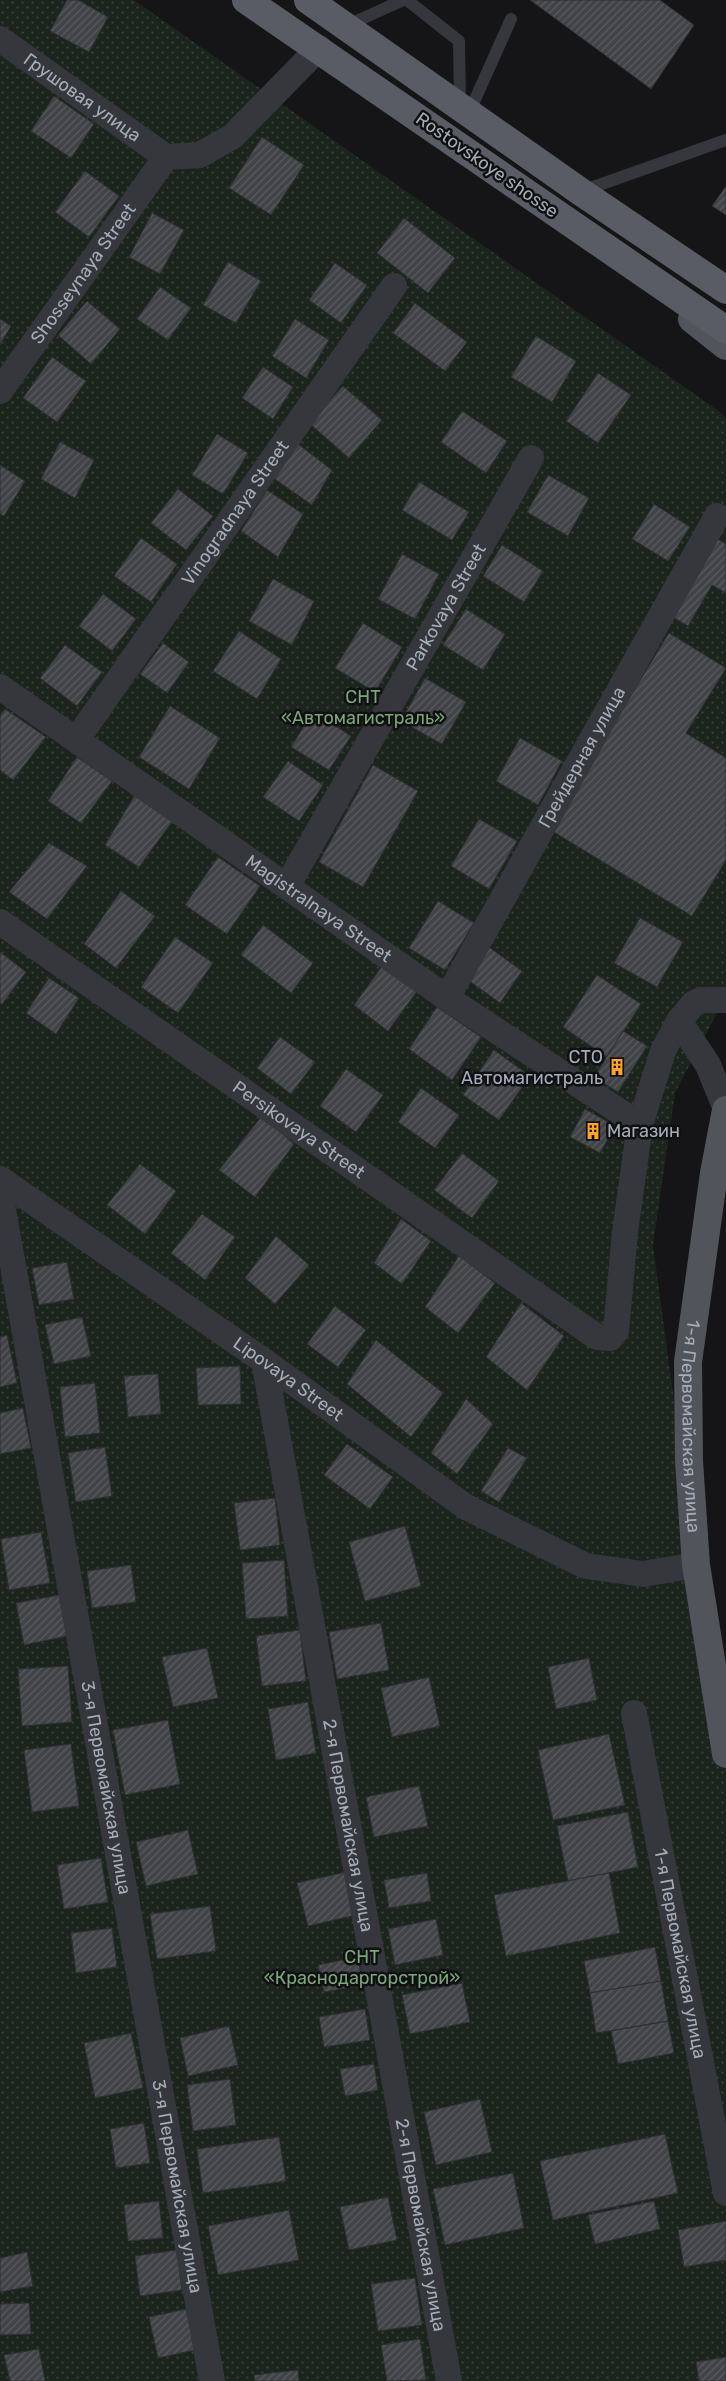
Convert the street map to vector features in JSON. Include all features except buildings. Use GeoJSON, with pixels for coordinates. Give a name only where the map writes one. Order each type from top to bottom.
{"type":"FeatureCollection","features":[{"type":"Feature","properties":{"kind":"highway","name":"Rostovskoye shosse"},"geometry":{"type":"LineString","coordinates":[[246,0],[319,48],[726,330]]}},
{"type":"Feature","properties":{"kind":"highway","name":"Rostovskoye shosse"},"geometry":{"type":"LineString","coordinates":[[308,0],[581,192],[726,290]]}},
{"type":"Feature","properties":{"kind":"main road"},"geometry":{"type":"LineString","coordinates":[[582,230],[726,346]]}},
{"type":"Feature","properties":{"kind":"main road","name":"1-я Первомайская улица"},"geometry":{"type":"LineString","coordinates":[[726,1110],[713,1182],[688,1362],[689,1461],[696,1565],[726,1754]]}},
{"type":"Feature","properties":{"kind":"street","name":"Грушовая улица"},"geometry":{"type":"LineString","coordinates":[[0,39],[166,156]]}},
{"type":"Feature","properties":{"kind":"street"},"geometry":{"type":"LineString","coordinates":[[166,156],[200,155],[233,136],[319,48]]}},
{"type":"Feature","properties":{"kind":"street","name":"Shosseynaya Street"},"geometry":{"type":"LineString","coordinates":[[0,391],[166,156]]}},
{"type":"Feature","properties":{"kind":"street","name":"Vinogradnaya Street"},"geometry":{"type":"LineString","coordinates":[[77,739],[394,286]]}},
{"type":"Feature","properties":{"kind":"street","name":"Parkovaya Street"},"geometry":{"type":"LineString","coordinates":[[287,886],[531,458]]}},
{"type":"Feature","properties":{"kind":"street","name":"Грейдерная улица"},"geometry":{"type":"LineString","coordinates":[[447,998],[717,516]]}},
{"type":"Feature","properties":{"kind":"street","name":"Magistralnaya Street"},"geometry":{"type":"LineString","coordinates":[[0,687],[447,998],[640,1124]]}},
{"type":"Feature","properties":{"kind":"street","name":"Persikovaya Street"},"geometry":{"type":"LineString","coordinates":[[0,922],[597,1337],[610,1338],[616,1331],[625,1232],[640,1124]]}},
{"type":"Feature","properties":{"kind":"street"},"geometry":{"type":"LineString","coordinates":[[640,1124],[663,1051],[679,1021],[693,1004],[701,1000],[726,1000]]}},
{"type":"Feature","properties":{"kind":"street"},"geometry":{"type":"LineString","coordinates":[[679,1021],[708,1065],[726,1110]]}},
{"type":"Feature","properties":{"kind":"street","name":"Lipovaya Street"},"geometry":{"type":"LineString","coordinates":[[0,1179],[264,1361],[466,1507],[586,1566],[643,1574],[696,1565]]}},
{"type":"Feature","properties":{"kind":"street","name":"3-я Первомайская улица"},"geometry":{"type":"LineString","coordinates":[[0,1193],[212,2381]]}},
{"type":"Feature","properties":{"kind":"street","name":"2-я Первомайская улица"},"geometry":{"type":"LineString","coordinates":[[264,1361],[449,2381]]}},
{"type":"Feature","properties":{"kind":"street","name":"1-я Первомайская улица"},"geometry":{"type":"LineString","coordinates":[[634,1713],[726,2193]]}},
{"type":"Feature","properties":{"kind":"lane"},"geometry":{"type":"LineString","coordinates":[[346,26],[405,0],[460,41],[464,110]]}},
{"type":"Feature","properties":{"kind":"lane"},"geometry":{"type":"LineString","coordinates":[[464,110],[511,19]]}},
{"type":"Feature","properties":{"kind":"lane"},"geometry":{"type":"LineString","coordinates":[[581,192],[726,140]]}},
{"type":"Feature","properties":{"kind":"green space"},"geometry":{"type":"Polygon","coordinates":[[[0,0],[134,0],[720,412],[726,419],[726,996],[675,1093],[653,1245],[696,1565],[726,1742],[726,2381],[0,2381],[0,0]]]}},
{"type":"Feature","properties":{"kind":"place","name":"СТО Автомагистраль"},"geometry":{"type":"Point","coordinates":[617,1067]}},
{"type":"Feature","properties":{"kind":"place","name":"Магазин"},"geometry":{"type":"Point","coordinates":[593,1131]}},
{"type":"Feature","properties":{"kind":"park label","name":"СНТ «Автомагистраль»"},"geometry":{"type":"Point","coordinates":[363,708]}},
{"type":"Feature","properties":{"kind":"park label","name":"СНТ «Краснодаргорстрой»"},"geometry":{"type":"Point","coordinates":[362,1967]}}]}
